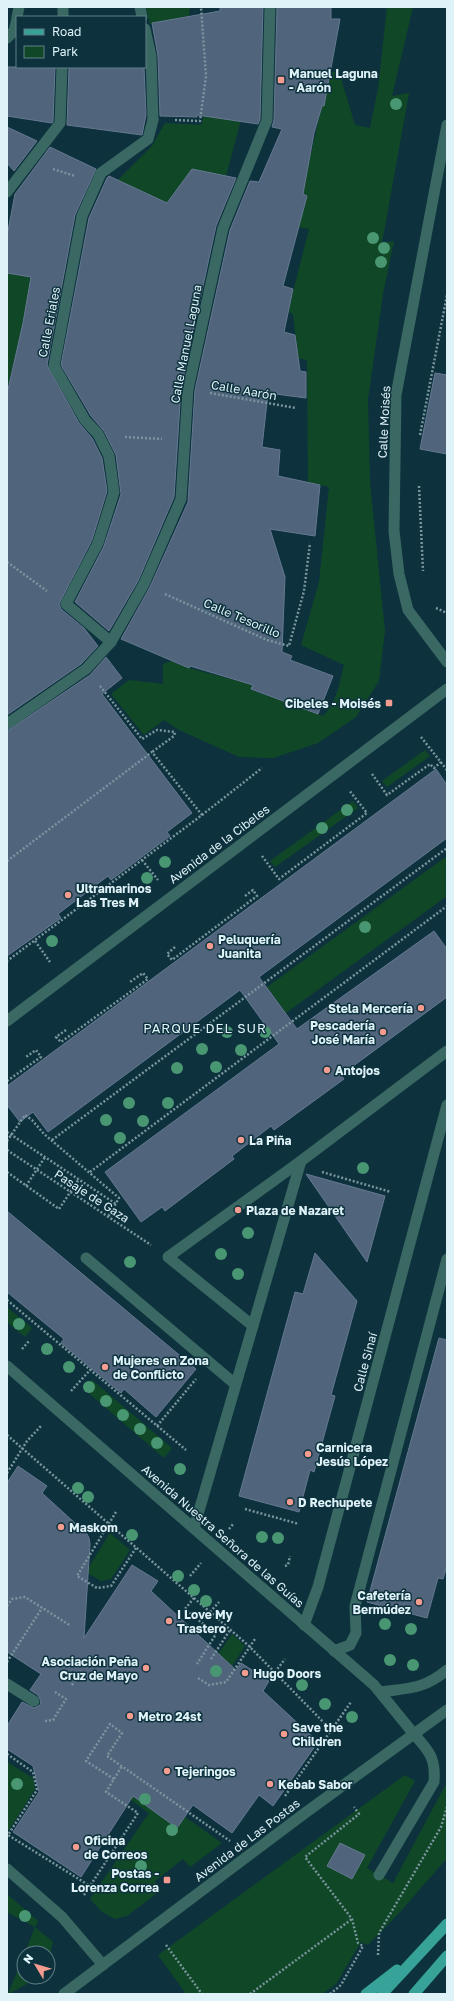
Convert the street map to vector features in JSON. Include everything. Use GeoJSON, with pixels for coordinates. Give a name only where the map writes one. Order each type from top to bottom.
{"type":"FeatureCollection","features":[{"type":"Feature","properties":{"kind":"main road"},"geometry":{"type":"LineString","coordinates":[[382,1994],[447,1924]]}},
{"type":"Feature","properties":{"kind":"main road"},"geometry":{"type":"LineString","coordinates":[[366,1994],[426,1948]]}},
{"type":"Feature","properties":{"kind":"main road"},"geometry":{"type":"LineString","coordinates":[[414,1994],[447,1956]]}},
{"type":"Feature","properties":{"kind":"street","name":"Calle Manuel Laguna"},"geometry":{"type":"LineString","coordinates":[[7,724],[86,668],[111,642],[144,584],[180,499],[188,389],[223,228],[267,120],[270,7]]}},
{"type":"Feature","properties":{"kind":"street"},"geometry":{"type":"LineString","coordinates":[[10,35],[16,20]]}},
{"type":"Feature","properties":{"kind":"street","name":"Calle Eriales"},"geometry":{"type":"LineString","coordinates":[[66,604],[98,543],[114,492],[109,456],[98,434],[85,420],[54,366],[82,216],[101,173],[148,139],[153,120],[151,56],[146,34]]}},
{"type":"Feature","properties":{"kind":"street"},"geometry":{"type":"LineString","coordinates":[[7,192],[60,122],[62,68]]}},
{"type":"Feature","properties":{"kind":"street","name":"Calle Moisés"},"geometry":{"type":"LineString","coordinates":[[447,125],[396,395],[394,530],[399,574],[408,610],[447,662]]}},
{"type":"Feature","properties":{"kind":"street"},"geometry":{"type":"LineString","coordinates":[[66,604],[111,642]]}},
{"type":"Feature","properties":{"kind":"street","name":"Avenida de la Cibeles"},"geometry":{"type":"LineString","coordinates":[[7,1021],[447,689]]}},
{"type":"Feature","properties":{"kind":"street"},"geometry":{"type":"LineString","coordinates":[[252,1326],[168,1257],[301,1161],[447,1051]]}},
{"type":"Feature","properties":{"kind":"street","name":"Calle Sinaí"},"geometry":{"type":"LineString","coordinates":[[304,1625],[318,1587],[447,1105]]}},
{"type":"Feature","properties":{"kind":"street"},"geometry":{"type":"LineString","coordinates":[[194,1528],[301,1161]]}},
{"type":"Feature","properties":{"kind":"street"},"geometry":{"type":"LineString","coordinates":[[86,1258],[236,1384]]}},
{"type":"Feature","properties":{"kind":"street"},"geometry":{"type":"LineString","coordinates":[[334,1651],[350,1645],[356,1633],[355,1606],[447,1259]]}},
{"type":"Feature","properties":{"kind":"street","name":"Avenida Nuestra Señora de las Guías"},"geometry":{"type":"LineString","coordinates":[[7,1366],[381,1692],[433,1758],[435,1769],[434,1782],[379,1875]]}},
{"type":"Feature","properties":{"kind":"street"},"geometry":{"type":"LineString","coordinates":[[381,1692],[421,1687],[447,1670]]}},
{"type":"Feature","properties":{"kind":"street"},"geometry":{"type":"LineString","coordinates":[[7,1684],[34,1701]]}},
{"type":"Feature","properties":{"kind":"street","name":"Avenida de Las Postas"},"geometry":{"type":"LineString","coordinates":[[64,1994],[413,1733],[447,1710]]}},
{"type":"Feature","properties":{"kind":"street"},"geometry":{"type":"LineString","coordinates":[[7,1869],[62,1917],[103,1965]]}},
{"type":"Feature","properties":{"kind":"path"},"geometry":{"type":"LineString","coordinates":[[196,122],[200,122],[206,76],[201,7]]}},
{"type":"Feature","properties":{"kind":"path"},"geometry":{"type":"LineString","coordinates":[[30,161],[97,182]]}},
{"type":"Feature","properties":{"kind":"path"},"geometry":{"type":"LineString","coordinates":[[418,441],[447,295]]}},
{"type":"Feature","properties":{"kind":"path","name":"Calle Aarón"},"geometry":{"type":"LineString","coordinates":[[188,389],[296,408]]}},
{"type":"Feature","properties":{"kind":"path"},"geometry":{"type":"LineString","coordinates":[[120,436],[169,440]]}},
{"type":"Feature","properties":{"kind":"path"},"geometry":{"type":"LineString","coordinates":[[419,481],[423,576]]}},
{"type":"Feature","properties":{"kind":"path","name":"Calle Tesorillo"},"geometry":{"type":"LineString","coordinates":[[158,591],[267,640],[289,646],[304,591],[310,543]]}},
{"type":"Feature","properties":{"kind":"path"},"geometry":{"type":"LineString","coordinates":[[7,562],[66,604]]}},
{"type":"Feature","properties":{"kind":"path"},"geometry":{"type":"LineString","coordinates":[[433,605],[447,613]]}},
{"type":"Feature","properties":{"kind":"path"},"geometry":{"type":"LineString","coordinates":[[7,861],[174,736],[175,732],[157,730],[142,739],[95,680]]}},
{"type":"Feature","properties":{"kind":"path"},"geometry":{"type":"LineString","coordinates":[[422,737],[447,770]]}},
{"type":"Feature","properties":{"kind":"path"},"geometry":{"type":"LineString","coordinates":[[152,752],[202,815]]}},
{"type":"Feature","properties":{"kind":"path"},"geometry":{"type":"LineString","coordinates":[[372,774],[387,795],[430,764],[434,768],[441,762]]}},
{"type":"Feature","properties":{"kind":"path"},"geometry":{"type":"LineString","coordinates":[[7,961],[202,815],[262,768]]}},
{"type":"Feature","properties":{"kind":"path"},"geometry":{"type":"LineString","coordinates":[[261,855],[279,878],[361,818],[367,813],[349,789]]}},
{"type":"Feature","properties":{"kind":"path"},"geometry":{"type":"LineString","coordinates":[[52,1140],[447,848]]}},
{"type":"Feature","properties":{"kind":"path"},"geometry":{"type":"LineString","coordinates":[[142,860],[160,882]]}},
{"type":"Feature","properties":{"kind":"path"},"geometry":{"type":"LineString","coordinates":[[175,948],[167,954],[172,960],[257,896],[253,890],[245,896]]}},
{"type":"Feature","properties":{"kind":"path"},"geometry":{"type":"LineString","coordinates":[[90,1172],[447,906]]}},
{"type":"Feature","properties":{"kind":"path"},"geometry":{"type":"LineString","coordinates":[[35,941],[41,950]]}},
{"type":"Feature","properties":{"kind":"path"},"geometry":{"type":"LineString","coordinates":[[66,1030],[56,1037],[61,1042],[148,979],[143,973],[130,982]]}},
{"type":"Feature","properties":{"kind":"path"},"geometry":{"type":"LineString","coordinates":[[7,1081],[41,1057],[36,1050],[26,1056]]}},
{"type":"Feature","properties":{"kind":"path"},"geometry":{"type":"LineString","coordinates":[[7,1141],[25,1115],[117,1195],[119,1198],[108,1218]]}},
{"type":"Feature","properties":{"kind":"path"},"geometry":{"type":"LineString","coordinates":[[7,1132],[116,1204]]}},
{"type":"Feature","properties":{"kind":"path","name":"Pasaje de Gaza"},"geometry":{"type":"LineString","coordinates":[[7,1150],[168,1257]]}},
{"type":"Feature","properties":{"kind":"path"},"geometry":{"type":"LineString","coordinates":[[26,1186],[46,1157]]}},
{"type":"Feature","properties":{"kind":"path"},"geometry":{"type":"LineString","coordinates":[[7,1172],[59,1209],[79,1179]]}},
{"type":"Feature","properties":{"kind":"path"},"geometry":{"type":"LineString","coordinates":[[327,1175],[391,1192]]}},
{"type":"Feature","properties":{"kind":"path"},"geometry":{"type":"LineString","coordinates":[[7,1300],[186,1450]]}},
{"type":"Feature","properties":{"kind":"path"},"geometry":{"type":"LineString","coordinates":[[68,1395],[91,1369]]}},
{"type":"Feature","properties":{"kind":"path"},"geometry":{"type":"LineString","coordinates":[[157,1426],[196,1378]]}},
{"type":"Feature","properties":{"kind":"path"},"geometry":{"type":"LineString","coordinates":[[7,1473],[44,1422]]}},
{"type":"Feature","properties":{"kind":"path"},"geometry":{"type":"LineString","coordinates":[[7,1435],[249,1646],[332,1731]]}},
{"type":"Feature","properties":{"kind":"path"},"geometry":{"type":"LineString","coordinates":[[245,1509],[299,1524]]}},
{"type":"Feature","properties":{"kind":"path"},"geometry":{"type":"LineString","coordinates":[[116,1512],[77,1576],[97,1588],[112,1586],[136,1548]]}},
{"type":"Feature","properties":{"kind":"path"},"geometry":{"type":"LineString","coordinates":[[285,1566],[288,1564],[290,1556]]}},
{"type":"Feature","properties":{"kind":"path"},"geometry":{"type":"LineString","coordinates":[[190,1576],[202,1561]]}},
{"type":"Feature","properties":{"kind":"path"},"geometry":{"type":"LineString","coordinates":[[7,1606],[12,1600],[25,1597],[71,1626]]}},
{"type":"Feature","properties":{"kind":"path"},"geometry":{"type":"LineString","coordinates":[[194,1598],[185,1609],[216,1634],[197,1664]]}},
{"type":"Feature","properties":{"kind":"path"},"geometry":{"type":"LineString","coordinates":[[210,1612],[219,1602]]}},
{"type":"Feature","properties":{"kind":"path"},"geometry":{"type":"LineString","coordinates":[[7,1662],[42,1608]]}},
{"type":"Feature","properties":{"kind":"path"},"geometry":{"type":"LineString","coordinates":[[211,1659],[230,1630]]}},
{"type":"Feature","properties":{"kind":"path"},"geometry":{"type":"LineString","coordinates":[[198,1678],[209,1685],[226,1682],[255,1639]]}},
{"type":"Feature","properties":{"kind":"path"},"geometry":{"type":"LineString","coordinates":[[275,1672],[285,1659]]}},
{"type":"Feature","properties":{"kind":"path"},"geometry":{"type":"LineString","coordinates":[[72,1685],[81,1672]]}},
{"type":"Feature","properties":{"kind":"path"},"geometry":{"type":"LineString","coordinates":[[285,1796],[332,1731],[337,1719],[351,1702]]}},
{"type":"Feature","properties":{"kind":"path"},"geometry":{"type":"LineString","coordinates":[[114,1779],[86,1760],[110,1724],[122,1733],[107,1756],[234,1844]]}},
{"type":"Feature","properties":{"kind":"path"},"geometry":{"type":"LineString","coordinates":[[7,1754],[33,1772],[37,1790],[8,1835],[90,1886]]}},
{"type":"Feature","properties":{"kind":"path"},"geometry":{"type":"LineString","coordinates":[[84,1895],[138,1813],[106,1792],[122,1766]]}},
{"type":"Feature","properties":{"kind":"path"},"geometry":{"type":"LineString","coordinates":[[330,1994],[341,1985],[363,1946],[358,1943],[352,1919],[305,1857],[359,1814],[353,1807],[360,1802]]}},
{"type":"Feature","properties":{"kind":"path"},"geometry":{"type":"LineString","coordinates":[[378,1955],[379,1933],[441,1827],[447,1807]]}},
{"type":"Feature","properties":{"kind":"path"},"geometry":{"type":"LineString","coordinates":[[250,1994],[352,1919]]}},
{"type":"Feature","properties":{"kind":"path"},"geometry":{"type":"LineString","coordinates":[[165,1945],[202,1994]]}},
{"type":"Feature","properties":{"kind":"green space"},"geometry":{"type":"Polygon","coordinates":[[[146,7],[190,7],[189,16],[150,24],[146,7]]]}},
{"type":"Feature","properties":{"kind":"green space"},"geometry":{"type":"Polygon","coordinates":[[[387,7],[413,7],[392,96],[409,93],[382,243],[394,241],[383,294],[368,399],[370,482],[385,631],[379,681],[356,717],[318,743],[273,758],[239,757],[179,730],[164,720],[144,735],[111,694],[129,680],[163,684],[163,664],[172,661],[189,668],[253,685],[251,690],[323,716],[331,705],[337,692],[344,665],[301,645],[319,582],[329,487],[308,482],[307,360],[298,358],[293,314],[288,312],[309,229],[298,227],[307,196],[298,193],[308,166],[322,106],[324,106],[331,72],[339,72],[355,125],[370,128],[378,89],[387,7]]]}},
{"type":"Feature","properties":{"kind":"green space"},"geometry":{"type":"Polygon","coordinates":[[[204,115],[241,120],[226,176],[192,169],[166,205],[163,201],[118,180],[152,146],[165,123],[201,125],[204,115]]]}},
{"type":"Feature","properties":{"kind":"green space"},"geometry":{"type":"Polygon","coordinates":[[[7,273],[31,277],[23,323],[8,386],[10,391],[7,391],[7,273]]]}},
{"type":"Feature","properties":{"kind":"green space"},"geometry":{"type":"Polygon","coordinates":[[[425,750],[430,756],[387,787],[382,781],[425,750]]]}},
{"type":"Feature","properties":{"kind":"green space"},"geometry":{"type":"Polygon","coordinates":[[[353,801],[358,808],[275,867],[270,861],[353,801]]]}},
{"type":"Feature","properties":{"kind":"green space"},"geometry":{"type":"Polygon","coordinates":[[[447,856],[447,896],[286,1013],[267,987],[447,856]]]}},
{"type":"Feature","properties":{"kind":"green space"},"geometry":{"type":"Polygon","coordinates":[[[7,1307],[32,1328],[25,1337],[7,1322],[7,1307]]]}},
{"type":"Feature","properties":{"kind":"green space"},"geometry":{"type":"Polygon","coordinates":[[[92,1380],[172,1448],[164,1458],[84,1389],[92,1380]]]}},
{"type":"Feature","properties":{"kind":"green space"},"geometry":{"type":"Polygon","coordinates":[[[110,1533],[130,1550],[111,1579],[101,1581],[86,1572],[110,1533]]]}},
{"type":"Feature","properties":{"kind":"green space"},"geometry":{"type":"Polygon","coordinates":[[[232,1634],[245,1646],[225,1677],[212,1663],[232,1634]]]}},
{"type":"Feature","properties":{"kind":"green space"},"geometry":{"type":"Polygon","coordinates":[[[7,1762],[33,1778],[35,1789],[9,1830],[7,1828],[7,1762]]]}},
{"type":"Feature","properties":{"kind":"green space"},"geometry":{"type":"Polygon","coordinates":[[[405,1775],[415,1781],[367,1868],[393,1883],[447,1782],[447,1858],[401,1911],[368,1945],[361,1942],[336,1984],[322,1994],[186,1994],[158,1955],[405,1775]]]}},
{"type":"Feature","properties":{"kind":"green space"},"geometry":{"type":"Polygon","coordinates":[[[127,1776],[177,1828],[185,1817],[222,1843],[190,1867],[183,1859],[155,1881],[161,1890],[127,1916],[115,1919],[102,1912],[90,1899],[149,1813],[117,1790],[127,1776]]]}},
{"type":"Feature","properties":{"kind":"green space"},"geometry":{"type":"Polygon","coordinates":[[[7,1894],[38,1921],[35,1927],[7,1912],[7,1894]]]}},
{"type":"Feature","properties":{"kind":"green space"},"geometry":{"type":"Polygon","coordinates":[[[35,1927],[53,1942],[52,1945],[28,1945],[35,1927]]]}},
{"type":"Feature","properties":{"kind":"green space"},"geometry":{"type":"Polygon","coordinates":[[[16,1974],[16,1985],[25,1985],[8,1994],[16,1974]]]}},
{"type":"Feature","properties":{"kind":"building"},"geometry":{"type":"Polygon","coordinates":[[[220,7],[263,7],[260,119],[258,124],[197,115],[197,117],[160,116],[158,56],[152,23],[220,11],[220,7]]]}},
{"type":"Feature","properties":{"kind":"building"},"geometry":{"type":"Polygon","coordinates":[[[277,7],[331,7],[331,19],[340,19],[324,106],[322,106],[314,133],[303,194],[307,196],[283,286],[293,289],[284,332],[295,335],[300,371],[306,372],[306,398],[268,393],[262,447],[280,450],[278,476],[320,485],[315,536],[270,529],[285,577],[282,652],[292,656],[290,660],[333,676],[318,714],[251,689],[253,685],[190,666],[189,668],[121,639],[150,587],[188,502],[195,390],[230,230],[250,181],[259,182],[282,129],[272,127],[274,120],[277,7]]]}},
{"type":"Feature","properties":{"kind":"building"},"geometry":{"type":"Polygon","coordinates":[[[7,67],[55,68],[52,123],[7,116],[7,67]]]}},
{"type":"Feature","properties":{"kind":"building"},"geometry":{"type":"Polygon","coordinates":[[[69,68],[144,68],[146,115],[142,135],[67,125],[69,68]]]}},
{"type":"Feature","properties":{"kind":"building"},"geometry":{"type":"Polygon","coordinates":[[[7,127],[37,141],[14,171],[7,163],[7,127]]]}},
{"type":"Feature","properties":{"kind":"building"},"geometry":{"type":"Polygon","coordinates":[[[50,147],[96,169],[75,215],[47,365],[79,423],[92,438],[102,458],[107,491],[92,540],[59,604],[61,609],[84,628],[98,646],[81,664],[7,715],[7,394],[23,323],[31,277],[7,273],[7,236],[15,194],[50,147]]]}},
{"type":"Feature","properties":{"kind":"building"},"geometry":{"type":"Polygon","coordinates":[[[192,169],[236,178],[216,226],[181,388],[174,497],[138,581],[109,631],[75,602],[104,546],[121,494],[116,455],[104,431],[91,416],[61,365],[89,218],[107,178],[109,176],[167,203],[192,169]]]}},
{"type":"Feature","properties":{"kind":"building"},"geometry":{"type":"Polygon","coordinates":[[[435,373],[447,375],[447,454],[420,449],[435,373]]]}},
{"type":"Feature","properties":{"kind":"building"},"geometry":{"type":"Polygon","coordinates":[[[106,657],[122,678],[102,694],[192,813],[167,832],[170,836],[111,880],[108,876],[58,914],[61,918],[7,956],[7,731],[90,675],[106,657]]]}},
{"type":"Feature","properties":{"kind":"building"},"geometry":{"type":"Polygon","coordinates":[[[436,769],[447,785],[447,838],[259,977],[297,1029],[434,931],[447,949],[447,997],[341,1075],[344,1079],[274,1130],[271,1126],[232,1156],[234,1159],[165,1211],[162,1207],[141,1222],[105,1172],[279,1044],[240,990],[48,1132],[33,1112],[20,1122],[7,1105],[7,1086],[436,769]]]}},
{"type":"Feature","properties":{"kind":"building"},"geometry":{"type":"Polygon","coordinates":[[[306,1174],[385,1196],[367,1262],[306,1174]]]}},
{"type":"Feature","properties":{"kind":"building"},"geometry":{"type":"Polygon","coordinates":[[[7,1211],[196,1369],[156,1417],[124,1389],[121,1393],[61,1343],[64,1339],[7,1292],[7,1211]]]}},
{"type":"Feature","properties":{"kind":"building"},"geometry":{"type":"Polygon","coordinates":[[[315,1253],[357,1301],[331,1395],[335,1396],[314,1472],[310,1470],[299,1512],[239,1496],[295,1292],[303,1294],[315,1253]]]}},
{"type":"Feature","properties":{"kind":"building"},"geometry":{"type":"Polygon","coordinates":[[[439,1338],[447,1340],[447,1566],[443,1579],[438,1578],[427,1618],[367,1602],[439,1338]]]}},
{"type":"Feature","properties":{"kind":"building"},"geometry":{"type":"Polygon","coordinates":[[[18,1466],[47,1486],[42,1493],[87,1534],[89,1538],[90,1544],[84,1638],[132,1565],[158,1581],[151,1591],[236,1670],[241,1663],[269,1681],[263,1691],[318,1742],[273,1806],[259,1795],[232,1833],[193,1805],[177,1828],[133,1796],[81,1877],[13,1832],[39,1792],[33,1766],[7,1749],[7,1726],[22,1702],[34,1708],[40,1705],[41,1701],[38,1695],[30,1690],[41,1674],[7,1652],[7,1483],[18,1466]]]}},
{"type":"Feature","properties":{"kind":"building"},"geometry":{"type":"Polygon","coordinates":[[[340,1843],[365,1855],[352,1879],[327,1866],[340,1843]]]}},
{"type":"Feature","properties":{"kind":"place","name":"Manuel Laguna - Aarón"},"geometry":{"type":"Point","coordinates":[281,80]}},
{"type":"Feature","properties":{"kind":"place","name":"Cibeles - Moisés"},"geometry":{"type":"Point","coordinates":[389,703]}},
{"type":"Feature","properties":{"kind":"place","name":"Ultramarinos Las Tres M"},"geometry":{"type":"Point","coordinates":[68,895]}},
{"type":"Feature","properties":{"kind":"place","name":"Peluquería Juanita"},"geometry":{"type":"Point","coordinates":[210,946]}},
{"type":"Feature","properties":{"kind":"place","name":"Stela Mercería"},"geometry":{"type":"Point","coordinates":[421,1008]}},
{"type":"Feature","properties":{"kind":"place","name":"Pescadería José María"},"geometry":{"type":"Point","coordinates":[383,1032]}},
{"type":"Feature","properties":{"kind":"place","name":"Antojos"},"geometry":{"type":"Point","coordinates":[327,1070]}},
{"type":"Feature","properties":{"kind":"place","name":"La Piña"},"geometry":{"type":"Point","coordinates":[241,1140]}},
{"type":"Feature","properties":{"kind":"place","name":"Plaza de Nazaret"},"geometry":{"type":"Point","coordinates":[238,1210]}},
{"type":"Feature","properties":{"kind":"place","name":"Mujeres en Zona de Conflicto"},"geometry":{"type":"Point","coordinates":[105,1367]}},
{"type":"Feature","properties":{"kind":"place","name":"Carnicera Jesús López"},"geometry":{"type":"Point","coordinates":[308,1454]}},
{"type":"Feature","properties":{"kind":"place","name":"D Rechupete"},"geometry":{"type":"Point","coordinates":[290,1502]}},
{"type":"Feature","properties":{"kind":"place","name":"Maskom"},"geometry":{"type":"Point","coordinates":[61,1527]}},
{"type":"Feature","properties":{"kind":"place","name":"Cafetería Bermúdez"},"geometry":{"type":"Point","coordinates":[419,1602]}},
{"type":"Feature","properties":{"kind":"place","name":"I Love My Trastero"},"geometry":{"type":"Point","coordinates":[169,1621]}},
{"type":"Feature","properties":{"kind":"place","name":"Asociación Peña Cruz de Mayo"},"geometry":{"type":"Point","coordinates":[146,1668]}},
{"type":"Feature","properties":{"kind":"place","name":"Hugo Doors"},"geometry":{"type":"Point","coordinates":[245,1673]}},
{"type":"Feature","properties":{"kind":"place","name":"Metro 24st"},"geometry":{"type":"Point","coordinates":[130,1716]}},
{"type":"Feature","properties":{"kind":"place","name":"Save the Children"},"geometry":{"type":"Point","coordinates":[284,1734]}},
{"type":"Feature","properties":{"kind":"place","name":"Tejeringos"},"geometry":{"type":"Point","coordinates":[167,1771]}},
{"type":"Feature","properties":{"kind":"place","name":"Kebab Sabor"},"geometry":{"type":"Point","coordinates":[270,1784]}},
{"type":"Feature","properties":{"kind":"place","name":"Oficina de Correos"},"geometry":{"type":"Point","coordinates":[76,1847]}},
{"type":"Feature","properties":{"kind":"place","name":"Postas - Lorenza Correa"},"geometry":{"type":"Point","coordinates":[167,1880]}},
{"type":"Feature","properties":{"kind":"district","name":"PARQUE DEL SUR"},"geometry":{"type":"Point","coordinates":[205,1028]}}]}
